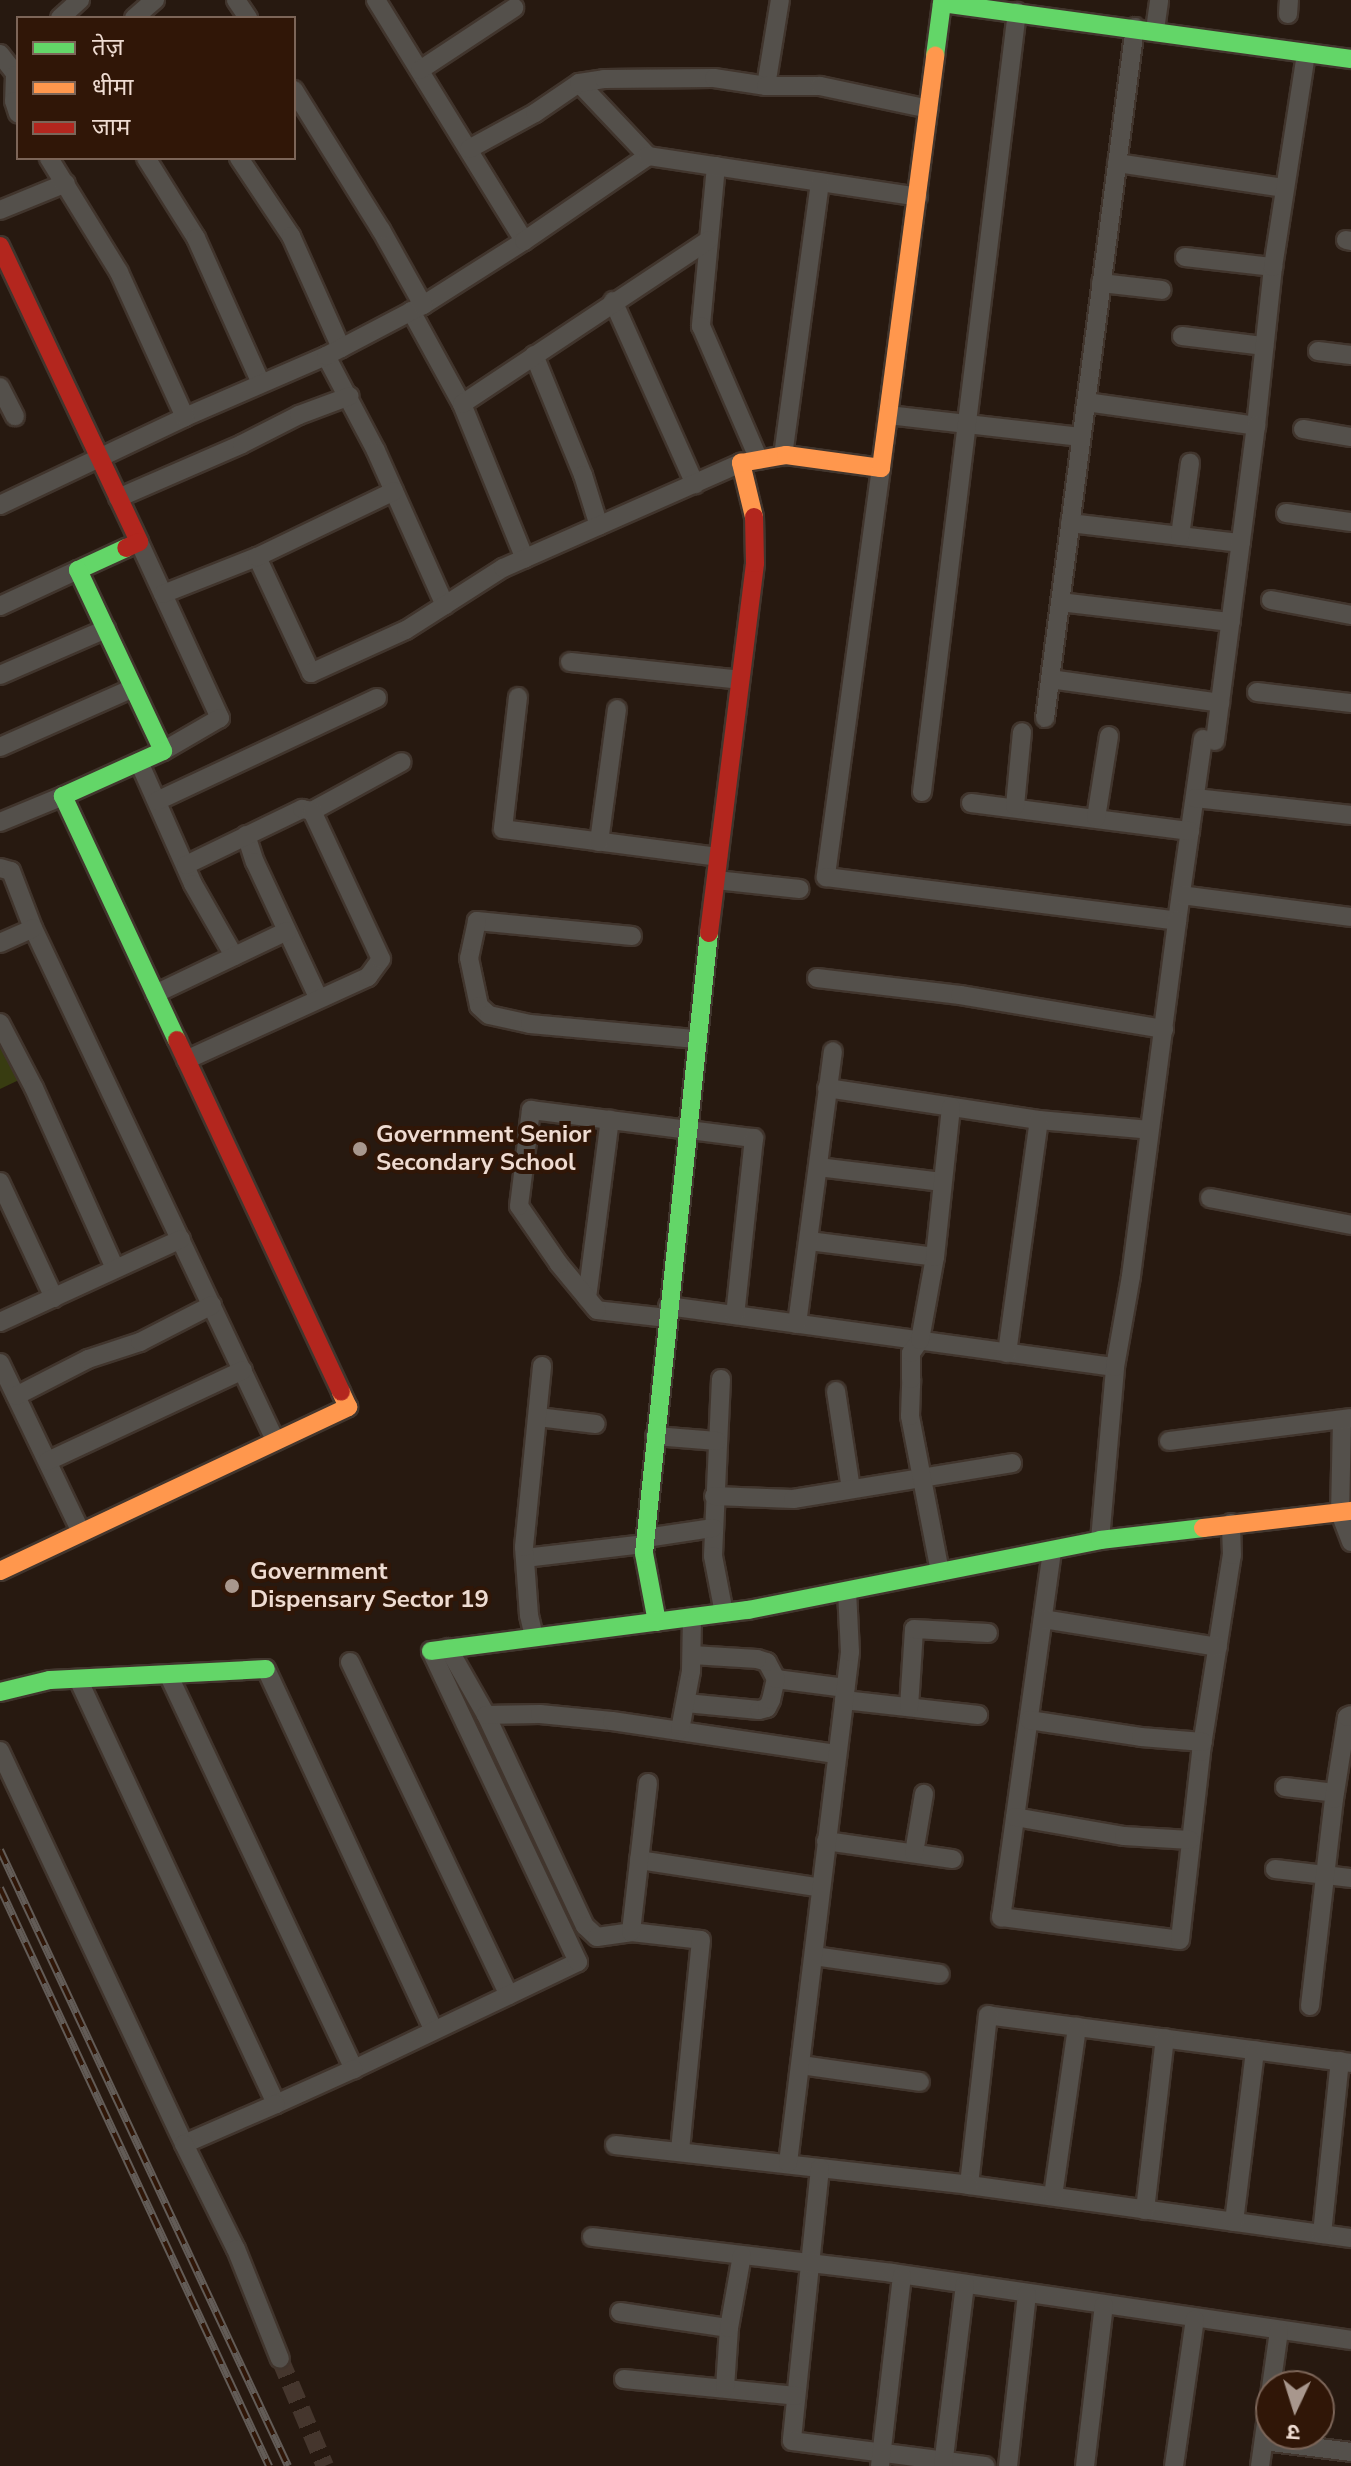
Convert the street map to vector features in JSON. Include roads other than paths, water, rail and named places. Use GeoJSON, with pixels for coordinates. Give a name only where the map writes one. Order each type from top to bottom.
{"type":"FeatureCollection","features":[{"type":"Feature","properties":{"kind":"street"},"geometry":{"type":"LineString","coordinates":[[62,16],[80,0]]}},
{"type":"Feature","properties":{"kind":"street"},"geometry":{"type":"LineString","coordinates":[[376,0],[524,241]]}},
{"type":"Feature","properties":{"kind":"street"},"geometry":{"type":"LineString","coordinates":[[766,86],[780,0]]}},
{"type":"Feature","properties":{"kind":"street"},"geometry":{"type":"LineString","coordinates":[[1155,30],[1159,0]]}},
{"type":"Feature","properties":{"kind":"street"},"geometry":{"type":"LineString","coordinates":[[1177,921],[826,877],[918,197],[941,2],[1351,59]]}},
{"type":"Feature","properties":{"kind":"street"},"geometry":{"type":"LineString","coordinates":[[420,70],[514,8]]}},
{"type":"Feature","properties":{"kind":"street"},"geometry":{"type":"LineString","coordinates":[[922,792],[1017,12]]}},
{"type":"Feature","properties":{"kind":"street"},"geometry":{"type":"LineString","coordinates":[[1045,718],[1135,27]]}},
{"type":"Feature","properties":{"kind":"street"},"geometry":{"type":"LineString","coordinates":[[1100,1540],[1115,1367],[1195,798],[1220,703],[1273,267],[1306,54]]}},
{"type":"Feature","properties":{"kind":"street"},"geometry":{"type":"LineString","coordinates":[[12,65],[16,107]]}},
{"type":"Feature","properties":{"kind":"street"},"geometry":{"type":"LineString","coordinates":[[469,149],[535,113],[579,83],[604,79],[714,78],[766,86],[820,86],[929,109]]}},
{"type":"Feature","properties":{"kind":"street"},"geometry":{"type":"LineString","coordinates":[[579,83],[648,156],[918,197]]}},
{"type":"Feature","properties":{"kind":"street"},"geometry":{"type":"LineString","coordinates":[[296,94],[417,308],[462,404],[525,559]]}},
{"type":"Feature","properties":{"kind":"street"},"geometry":{"type":"LineString","coordinates":[[0,505],[185,417],[334,352],[417,308],[524,241],[648,156]]}},
{"type":"Feature","properties":{"kind":"street"},"geometry":{"type":"LineString","coordinates":[[50,160],[119,272],[185,417]]}},
{"type":"Feature","properties":{"kind":"street"},"geometry":{"type":"LineString","coordinates":[[147,160],[196,238],[261,383]]}},
{"type":"Feature","properties":{"kind":"street"},"geometry":{"type":"LineString","coordinates":[[240,160],[291,236],[350,396],[445,605]]}},
{"type":"Feature","properties":{"kind":"street"},"geometry":{"type":"LineString","coordinates":[[1117,163],[1284,188]]}},
{"type":"Feature","properties":{"kind":"street"},"geometry":{"type":"LineString","coordinates":[[657,1622],[645,1541],[696,1039],[756,524],[750,462],[701,326],[716,166]]}},
{"type":"Feature","properties":{"kind":"street"},"geometry":{"type":"LineString","coordinates":[[783,456],[820,182]]}},
{"type":"Feature","properties":{"kind":"street"},"geometry":{"type":"LineString","coordinates":[[0,210],[66,183]]}},
{"type":"Feature","properties":{"kind":"street"},"geometry":{"type":"LineString","coordinates":[[462,404],[709,240]]}},
{"type":"Feature","properties":{"kind":"street"},"geometry":{"type":"LineString","coordinates":[[0,246],[220,718],[163,751],[0,822]]}},
{"type":"Feature","properties":{"kind":"street"},"geometry":{"type":"LineString","coordinates":[[1185,257],[1273,267]]}},
{"type":"Feature","properties":{"kind":"street"},"geometry":{"type":"LineString","coordinates":[[1101,283],[1162,290]]}},
{"type":"Feature","properties":{"kind":"street"},"geometry":{"type":"LineString","coordinates":[[613,301],[695,484]]}},
{"type":"Feature","properties":{"kind":"street"},"geometry":{"type":"LineString","coordinates":[[1182,336],[1264,346]]}},
{"type":"Feature","properties":{"kind":"street"},"geometry":{"type":"LineString","coordinates":[[1318,351],[1351,355]]}},
{"type":"Feature","properties":{"kind":"street"},"geometry":{"type":"LineString","coordinates":[[534,355],[583,475],[599,526]]}},
{"type":"Feature","properties":{"kind":"street"},"geometry":{"type":"LineString","coordinates":[[0,387],[15,416]]}},
{"type":"Feature","properties":{"kind":"street"},"geometry":{"type":"LineString","coordinates":[[118,498],[242,444],[299,415],[350,396]]}},
{"type":"Feature","properties":{"kind":"street"},"geometry":{"type":"LineString","coordinates":[[1086,402],[1256,426]]}},
{"type":"Feature","properties":{"kind":"street"},"geometry":{"type":"LineString","coordinates":[[888,415],[1081,437]]}},
{"type":"Feature","properties":{"kind":"street"},"geometry":{"type":"LineString","coordinates":[[1303,429],[1351,437]]}},
{"type":"Feature","properties":{"kind":"street"},"geometry":{"type":"LineString","coordinates":[[257,557],[311,673],[406,630],[525,559],[750,462],[783,456],[881,468]]}},
{"type":"Feature","properties":{"kind":"street"},"geometry":{"type":"LineString","coordinates":[[1180,536],[1190,463]]}},
{"type":"Feature","properties":{"kind":"street"},"geometry":{"type":"LineString","coordinates":[[163,594],[257,557],[394,491]]}},
{"type":"Feature","properties":{"kind":"street"},"geometry":{"type":"LineString","coordinates":[[1286,513],[1351,522]]}},
{"type":"Feature","properties":{"kind":"street"},"geometry":{"type":"LineString","coordinates":[[1070,523],[1241,543]]}},
{"type":"Feature","properties":{"kind":"street"},"geometry":{"type":"LineString","coordinates":[[0,606],[139,542]]}},
{"type":"Feature","properties":{"kind":"street"},"geometry":{"type":"LineString","coordinates":[[78,570],[163,751]]}},
{"type":"Feature","properties":{"kind":"street"},"geometry":{"type":"LineString","coordinates":[[1271,600],[1351,615]]}},
{"type":"Feature","properties":{"kind":"street"},"geometry":{"type":"LineString","coordinates":[[1060,602],[1231,622]]}},
{"type":"Feature","properties":{"kind":"street"},"geometry":{"type":"LineString","coordinates":[[0,675],[106,629]]}},
{"type":"Feature","properties":{"kind":"street"},"geometry":{"type":"LineString","coordinates":[[570,662],[740,680]]}},
{"type":"Feature","properties":{"kind":"street"},"geometry":{"type":"LineString","coordinates":[[1050,679],[1220,703]]}},
{"type":"Feature","properties":{"kind":"street"},"geometry":{"type":"LineString","coordinates":[[0,747],[133,688]]}},
{"type":"Feature","properties":{"kind":"street"},"geometry":{"type":"LineString","coordinates":[[1257,692],[1351,700]]}},
{"type":"Feature","properties":{"kind":"street"},"geometry":{"type":"LineString","coordinates":[[518,697],[503,829],[718,857]]}},
{"type":"Feature","properties":{"kind":"street"},"geometry":{"type":"LineString","coordinates":[[157,801],[377,698]]}},
{"type":"Feature","properties":{"kind":"street"},"geometry":{"type":"LineString","coordinates":[[599,842],[617,709]]}},
{"type":"Feature","properties":{"kind":"street"},"geometry":{"type":"LineString","coordinates":[[1015,806],[1022,732]]}},
{"type":"Feature","properties":{"kind":"street"},"geometry":{"type":"LineString","coordinates":[[1096,818],[1109,736]]}},
{"type":"Feature","properties":{"kind":"street"},"geometry":{"type":"LineString","coordinates":[[139,762],[215,925],[234,956]]}},
{"type":"Feature","properties":{"kind":"street"},"geometry":{"type":"LineString","coordinates":[[186,865],[302,809],[312,811],[402,762]]}},
{"type":"Feature","properties":{"kind":"street"},"geometry":{"type":"LineString","coordinates":[[0,1571],[348,1407],[63,796]]}},
{"type":"Feature","properties":{"kind":"street"},"geometry":{"type":"LineString","coordinates":[[1195,798],[1351,815]]}},
{"type":"Feature","properties":{"kind":"street"},"geometry":{"type":"LineString","coordinates":[[971,803],[1015,806],[1190,831]]}},
{"type":"Feature","properties":{"kind":"street"},"geometry":{"type":"LineString","coordinates":[[186,1060],[368,977],[381,959],[312,811]]}},
{"type":"Feature","properties":{"kind":"street"},"geometry":{"type":"LineString","coordinates":[[246,835],[319,999]]}},
{"type":"Feature","properties":{"kind":"street"},"geometry":{"type":"LineString","coordinates":[[0,868],[11,871],[33,928],[275,1440]]}},
{"type":"Feature","properties":{"kind":"street"},"geometry":{"type":"LineString","coordinates":[[716,880],[800,889]]}},
{"type":"Feature","properties":{"kind":"street"},"geometry":{"type":"LineString","coordinates":[[1181,895],[1351,917]]}},
{"type":"Feature","properties":{"kind":"street"},"geometry":{"type":"LineString","coordinates":[[632,936],[477,921],[469,958],[479,1006],[489,1015],[516,1022],[696,1039]]}},
{"type":"Feature","properties":{"kind":"street"},"geometry":{"type":"LineString","coordinates":[[0,943],[33,928]]}},
{"type":"Feature","properties":{"kind":"street"},"geometry":{"type":"LineString","coordinates":[[155,994],[287,931]]}},
{"type":"Feature","properties":{"kind":"street"},"geometry":{"type":"LineString","coordinates":[[817,978],[960,995],[1164,1029]]}},
{"type":"Feature","properties":{"kind":"street"},"geometry":{"type":"LineString","coordinates":[[0,1023],[40,1100],[115,1268]]}},
{"type":"Feature","properties":{"kind":"street"},"geometry":{"type":"LineString","coordinates":[[797,1324],[833,1051]]}},
{"type":"Feature","properties":{"kind":"street"},"geometry":{"type":"LineString","coordinates":[[827,1088],[1039,1120],[1150,1130]]}},
{"type":"Feature","properties":{"kind":"street"},"geometry":{"type":"LineString","coordinates":[[940,1572],[910,1416],[911,1353],[920,1340],[935,1257],[951,1107]]}},
{"type":"Feature","properties":{"kind":"street"},"geometry":{"type":"LineString","coordinates":[[735,1315],[754,1138],[531,1110],[519,1206],[597,1310],[735,1315],[1115,1367]]}},
{"type":"Feature","properties":{"kind":"street"},"geometry":{"type":"LineString","coordinates":[[587,1298],[610,1119]]}},
{"type":"Feature","properties":{"kind":"street"},"geometry":{"type":"LineString","coordinates":[[1007,1353],[1039,1120]]}},
{"type":"Feature","properties":{"kind":"street"},"geometry":{"type":"LineString","coordinates":[[818,1167],[942,1182]]}},
{"type":"Feature","properties":{"kind":"street"},"geometry":{"type":"LineString","coordinates":[[0,1182],[54,1298]]}},
{"type":"Feature","properties":{"kind":"street"},"geometry":{"type":"LineString","coordinates":[[1210,1198],[1351,1225]]}},
{"type":"Feature","properties":{"kind":"street"},"geometry":{"type":"LineString","coordinates":[[0,1322],[181,1239]]}},
{"type":"Feature","properties":{"kind":"street"},"geometry":{"type":"LineString","coordinates":[[809,1241],[935,1257]]}},
{"type":"Feature","properties":{"kind":"street"},"geometry":{"type":"LineString","coordinates":[[16,1396],[88,1359],[140,1342],[212,1305]]}},
{"type":"Feature","properties":{"kind":"street"},"geometry":{"type":"LineString","coordinates":[[0,1363],[81,1532]]}},
{"type":"Feature","properties":{"kind":"street"},"geometry":{"type":"LineString","coordinates":[[534,1637],[529,1615],[525,1558],[542,1366]]}},
{"type":"Feature","properties":{"kind":"street"},"geometry":{"type":"LineString","coordinates":[[48,1461],[243,1370]]}},
{"type":"Feature","properties":{"kind":"street"},"geometry":{"type":"LineString","coordinates":[[721,1379],[713,1528],[718,1594],[724,1613]]}},
{"type":"Feature","properties":{"kind":"street"},"geometry":{"type":"LineString","coordinates":[[836,1391],[851,1489]]}},
{"type":"Feature","properties":{"kind":"street"},"geometry":{"type":"LineString","coordinates":[[538,1417],[596,1424]]}},
{"type":"Feature","properties":{"kind":"street"},"geometry":{"type":"LineString","coordinates":[[1169,1441],[1347,1419],[1346,1512],[1351,1542]]}},
{"type":"Feature","properties":{"kind":"street"},"geometry":{"type":"LineString","coordinates":[[655,1436],[717,1441]]}},
{"type":"Feature","properties":{"kind":"street"},"geometry":{"type":"LineString","coordinates":[[714,1496],[793,1499],[1012,1463]]}},
{"type":"Feature","properties":{"kind":"street"},"geometry":{"type":"LineString","coordinates":[[440,1650],[724,1613],[1100,1540],[1346,1512]]}},
{"type":"Feature","properties":{"kind":"street"},"geometry":{"type":"LineString","coordinates":[[1052,1551],[1001,1917],[1180,1940],[1203,1742],[1232,1555],[1231,1523]]}},
{"type":"Feature","properties":{"kind":"street"},"geometry":{"type":"LineString","coordinates":[[525,1558],[713,1528]]}},
{"type":"Feature","properties":{"kind":"street"},"geometry":{"type":"LineString","coordinates":[[788,2163],[844,1694],[851,1617],[847,1591]]}},
{"type":"Feature","properties":{"kind":"street"},"geometry":{"type":"LineString","coordinates":[[680,1730],[692,1655],[692,1617]]}},
{"type":"Feature","properties":{"kind":"street"},"geometry":{"type":"LineString","coordinates":[[1043,1619],[1218,1647]]}},
{"type":"Feature","properties":{"kind":"street"},"geometry":{"type":"LineString","coordinates":[[909,1707],[914,1629],[988,1633]]}},
{"type":"Feature","properties":{"kind":"street"},"geometry":{"type":"LineString","coordinates":[[440,1650],[486,1715],[585,1926],[597,1937],[631,1932],[701,1940],[680,2151]]}},
{"type":"Feature","properties":{"kind":"street"},"geometry":{"type":"LineString","coordinates":[[184,2144],[354,2069],[578,1962],[440,1650]]}},
{"type":"Feature","properties":{"kind":"street"},"geometry":{"type":"LineString","coordinates":[[686,1703],[759,1710],[767,1708],[776,1679],[773,1668],[757,1659],[692,1655]]}},
{"type":"Feature","properties":{"kind":"street"},"geometry":{"type":"LineString","coordinates":[[350,1662],[509,1995]]}},
{"type":"Feature","properties":{"kind":"street"},"geometry":{"type":"LineString","coordinates":[[0,1692],[50,1680],[266,1669],[433,2029]]}},
{"type":"Feature","properties":{"kind":"street"},"geometry":{"type":"LineString","coordinates":[[168,1674],[354,2069]]}},
{"type":"Feature","properties":{"kind":"street"},"geometry":{"type":"LineString","coordinates":[[78,1679],[276,2104]]}},
{"type":"Feature","properties":{"kind":"street"},"geometry":{"type":"LineString","coordinates":[[776,1679],[909,1707],[978,1715]]}},
{"type":"Feature","properties":{"kind":"street"},"geometry":{"type":"LineString","coordinates":[[486,1715],[540,1714],[680,1730],[836,1754]]}},
{"type":"Feature","properties":{"kind":"street"},"geometry":{"type":"LineString","coordinates":[[1310,2006],[1335,1793],[1347,1717],[1351,1715]]}},
{"type":"Feature","properties":{"kind":"street"},"geometry":{"type":"LineString","coordinates":[[1029,1720],[1141,1737],[1203,1742]]}},
{"type":"Feature","properties":{"kind":"street"},"geometry":{"type":"LineString","coordinates":[[0,1751],[236,2249],[280,2359]]}},
{"type":"Feature","properties":{"kind":"street"},"geometry":{"type":"LineString","coordinates":[[631,1932],[648,1783]]}},
{"type":"Feature","properties":{"kind":"street"},"geometry":{"type":"LineString","coordinates":[[1285,1787],[1335,1793]]}},
{"type":"Feature","properties":{"kind":"street"},"geometry":{"type":"LineString","coordinates":[[914,1853],[924,1794]]}},
{"type":"Feature","properties":{"kind":"street"},"geometry":{"type":"LineString","coordinates":[[1015,1817],[1124,1836],[1190,1840]]}},
{"type":"Feature","properties":{"kind":"street"},"geometry":{"type":"LineString","coordinates":[[826,1841],[953,1859]]}},
{"type":"Feature","properties":{"kind":"street"},"geometry":{"type":"LineString","coordinates":[[639,1860],[821,1888]]}},
{"type":"Feature","properties":{"kind":"street"},"geometry":{"type":"LineString","coordinates":[[1275,1869],[1351,1878]]}},
{"type":"Feature","properties":{"kind":"street"},"geometry":{"type":"LineString","coordinates":[[814,1956],[940,1974]]}},
{"type":"Feature","properties":{"kind":"street"},"geometry":{"type":"LineString","coordinates":[[969,2185],[988,2015],[1346,2062],[1322,2234]]}},
{"type":"Feature","properties":{"kind":"street"},"geometry":{"type":"LineString","coordinates":[[1053,2196],[1077,2027]]}},
{"type":"Feature","properties":{"kind":"street"},"geometry":{"type":"LineString","coordinates":[[1145,2210],[1165,2038]]}},
{"type":"Feature","properties":{"kind":"street"},"geometry":{"type":"LineString","coordinates":[[1234,2222],[1255,2050]]}},
{"type":"Feature","properties":{"kind":"street"},"geometry":{"type":"LineString","coordinates":[[801,2065],[920,2082]]}},
{"type":"Feature","properties":{"kind":"street"},"geometry":{"type":"LineString","coordinates":[[615,2145],[969,2185],[1351,2238]]}},
{"type":"Feature","properties":{"kind":"street"},"geometry":{"type":"LineString","coordinates":[[820,2168],[792,2441],[881,2459],[985,2466]]}},
{"type":"Feature","properties":{"kind":"street"},"geometry":{"type":"LineString","coordinates":[[592,2237],[902,2275],[1351,2340]]}},
{"type":"Feature","properties":{"kind":"street"},"geometry":{"type":"LineString","coordinates":[[725,2388],[729,2328],[742,2255]]}},
{"type":"Feature","properties":{"kind":"street"},"geometry":{"type":"LineString","coordinates":[[881,2459],[902,2275]]}},
{"type":"Feature","properties":{"kind":"street"},"geometry":{"type":"LineString","coordinates":[[943,2463],[965,2284]]}},
{"type":"Feature","properties":{"kind":"street"},"geometry":{"type":"LineString","coordinates":[[1008,2466],[1027,2294]]}},
{"type":"Feature","properties":{"kind":"street"},"geometry":{"type":"LineString","coordinates":[[1085,2466],[1104,2305]]}},
{"type":"Feature","properties":{"kind":"street"},"geometry":{"type":"LineString","coordinates":[[620,2312],[729,2328]]}},
{"type":"Feature","properties":{"kind":"street"},"geometry":{"type":"LineString","coordinates":[[1174,2466],[1195,2319]]}},
{"type":"Feature","properties":{"kind":"street"},"geometry":{"type":"LineString","coordinates":[[1274,2370],[1279,2330]]}},
{"type":"Feature","properties":{"kind":"street"},"geometry":{"type":"LineString","coordinates":[[624,2379],[796,2396]]}},
{"type":"Feature","properties":{"kind":"tunnel"},"geometry":{"type":"LineString","coordinates":[[280,2359],[325,2466]]}},
{"type":"Feature","properties":{"kind":"railway"},"geometry":{"type":"LineString","coordinates":[[0,1850],[288,2466]]}},
{"type":"Feature","properties":{"kind":"railway"},"geometry":{"type":"LineString","coordinates":[[0,1888],[269,2466]]}},
{"type":"Feature","properties":{"kind":"place","name":"Government Senior Secondary School"},"geometry":{"type":"Point","coordinates":[360,1149]}},
{"type":"Feature","properties":{"kind":"place","name":"Government Dispensary Sector 19"},"geometry":{"type":"Point","coordinates":[232,1586]}}]}
